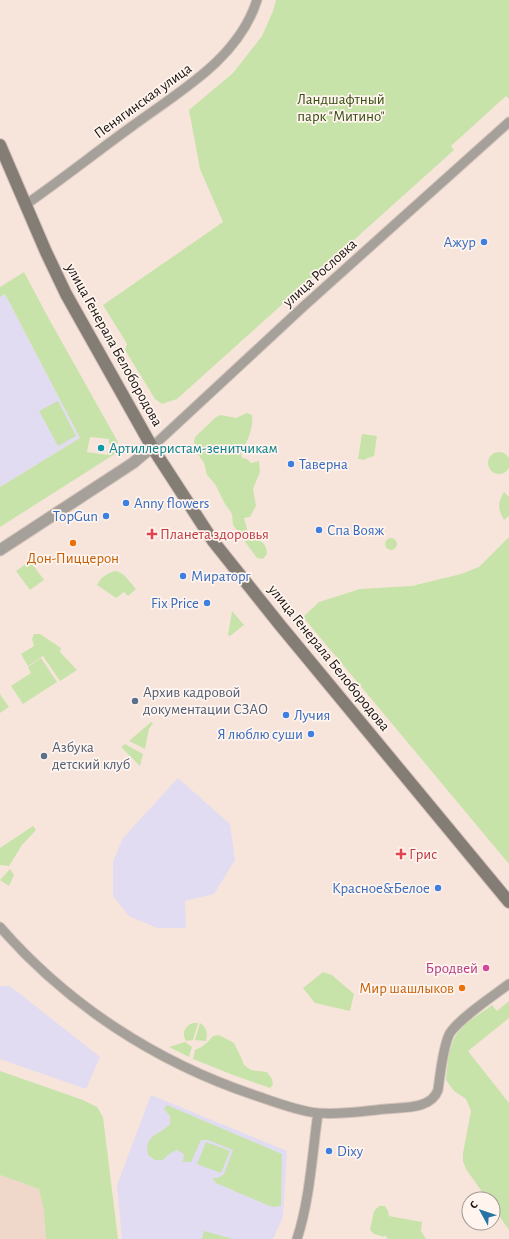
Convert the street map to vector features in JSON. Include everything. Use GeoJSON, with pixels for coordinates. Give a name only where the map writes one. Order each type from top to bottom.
{"type":"FeatureCollection","features":[{"type":"Feature","properties":{"kind":"main road","name":"улица Генерала Белобородова"},"geometry":{"type":"LineString","coordinates":[[0,145],[25,205],[66,294],[152,447],[213,541],[239,575],[509,902]]}},
{"type":"Feature","properties":{"kind":"street","name":"Пенягинская улица"},"geometry":{"type":"LineString","coordinates":[[25,205],[181,91],[214,65],[232,46],[247,23],[257,0]]}},
{"type":"Feature","properties":{"kind":"street","name":"улица Рословка"},"geometry":{"type":"LineString","coordinates":[[152,447],[304,306],[509,122]]}},
{"type":"Feature","properties":{"kind":"street"},"geometry":{"type":"LineString","coordinates":[[0,550],[133,463],[152,447]]}},
{"type":"Feature","properties":{"kind":"street"},"geometry":{"type":"LineString","coordinates":[[0,927],[38,967],[90,1010],[128,1037],[188,1068],[242,1091],[273,1102],[318,1113],[399,1108],[422,1105],[431,1101],[436,1096],[438,1090],[447,1042],[450,1034],[461,1021],[509,984]]}},
{"type":"Feature","properties":{"kind":"street"},"geometry":{"type":"LineString","coordinates":[[297,1239],[308,1190],[318,1113]]}},
{"type":"Feature","properties":{"kind":"shaded area"},"geometry":{"type":"Polygon","coordinates":[[[5,294],[80,438],[0,487],[0,297],[5,294]]]}},
{"type":"Feature","properties":{"kind":"shaded area"},"geometry":{"type":"Polygon","coordinates":[[[178,778],[230,824],[235,860],[214,894],[185,901],[186,928],[157,928],[129,916],[113,896],[113,861],[123,838],[178,778]]]}},
{"type":"Feature","properties":{"kind":"shaded area"},"geometry":{"type":"Polygon","coordinates":[[[0,986],[10,986],[100,1057],[86,1089],[0,1059],[0,986]]]}},
{"type":"Feature","properties":{"kind":"shaded area"},"geometry":{"type":"Polygon","coordinates":[[[151,1095],[287,1151],[283,1217],[273,1239],[122,1239],[117,1185],[151,1095]]]}},
{"type":"Feature","properties":{"kind":"shaded area"},"geometry":{"type":"Polygon","coordinates":[[[0,1175],[39,1189],[66,1239],[0,1239],[0,1175]]]}},
{"type":"Feature","properties":{"kind":"green space","name":"Ландшафтный парк \"Митино\""},"geometry":{"type":"Polygon","coordinates":[[[276,0],[509,0],[509,99],[506,96],[451,146],[454,150],[177,399],[162,404],[155,399],[125,350],[127,344],[103,305],[223,222],[200,169],[189,110],[233,73],[262,36],[276,0]]]}},
{"type":"Feature","properties":{"kind":"green space"},"geometry":{"type":"Polygon","coordinates":[[[24,272],[118,442],[117,444],[109,444],[109,439],[90,437],[87,452],[107,455],[108,451],[118,452],[0,527],[0,487],[80,438],[5,294],[0,297],[0,287],[24,272]]]}},
{"type":"Feature","properties":{"kind":"green space"},"geometry":{"type":"Polygon","coordinates":[[[58,401],[76,436],[58,446],[39,411],[58,401]]]}},
{"type":"Feature","properties":{"kind":"green space"},"geometry":{"type":"Polygon","coordinates":[[[247,413],[252,415],[252,425],[248,440],[241,453],[242,458],[247,459],[251,463],[259,461],[260,472],[253,489],[256,506],[250,517],[244,518],[249,536],[259,540],[264,544],[267,550],[267,554],[263,559],[257,558],[233,525],[232,514],[215,484],[207,475],[204,463],[197,453],[194,442],[195,437],[216,417],[221,415],[236,418],[247,413]]]}},
{"type":"Feature","properties":{"kind":"green space"},"geometry":{"type":"Polygon","coordinates":[[[362,434],[377,436],[374,456],[365,460],[358,459],[362,434]]]}},
{"type":"Feature","properties":{"kind":"green space"},"geometry":{"type":"Polygon","coordinates":[[[499,452],[507,455],[510,463],[507,471],[499,474],[491,471],[488,463],[491,455],[499,452]]]}},
{"type":"Feature","properties":{"kind":"green space"},"geometry":{"type":"Polygon","coordinates":[[[504,492],[509,497],[509,516],[504,520],[500,513],[499,503],[504,492]]]}},
{"type":"Feature","properties":{"kind":"green space"},"geometry":{"type":"Polygon","coordinates":[[[509,537],[509,864],[303,617],[319,602],[360,589],[412,586],[461,574],[479,567],[509,537]]]}},
{"type":"Feature","properties":{"kind":"green space"},"geometry":{"type":"Polygon","coordinates":[[[393,538],[396,539],[396,549],[389,550],[386,549],[385,542],[386,539],[393,538]]]}},
{"type":"Feature","properties":{"kind":"green space"},"geometry":{"type":"Polygon","coordinates":[[[30,561],[44,580],[30,590],[16,571],[30,561]]]}},
{"type":"Feature","properties":{"kind":"green space"},"geometry":{"type":"Polygon","coordinates":[[[117,571],[124,575],[136,589],[128,596],[124,592],[116,598],[97,585],[105,575],[117,571]]]}},
{"type":"Feature","properties":{"kind":"green space"},"geometry":{"type":"Polygon","coordinates":[[[232,611],[244,625],[230,636],[228,635],[232,611]]]}},
{"type":"Feature","properties":{"kind":"green space"},"geometry":{"type":"Polygon","coordinates":[[[34,634],[40,634],[61,648],[60,652],[77,670],[60,681],[43,656],[28,666],[21,654],[34,646],[32,639],[34,634]]]}},
{"type":"Feature","properties":{"kind":"green space"},"geometry":{"type":"Polygon","coordinates":[[[41,658],[57,682],[23,704],[11,686],[31,673],[28,667],[41,658]]]}},
{"type":"Feature","properties":{"kind":"green space"},"geometry":{"type":"Polygon","coordinates":[[[0,694],[9,707],[0,713],[0,694]]]}},
{"type":"Feature","properties":{"kind":"green space"},"geometry":{"type":"Polygon","coordinates":[[[151,722],[153,723],[149,729],[145,749],[129,741],[151,722]]]}},
{"type":"Feature","properties":{"kind":"green space"},"geometry":{"type":"Polygon","coordinates":[[[125,744],[143,754],[140,766],[121,747],[125,744]]]}},
{"type":"Feature","properties":{"kind":"green space"},"geometry":{"type":"Polygon","coordinates":[[[33,826],[36,830],[22,845],[9,866],[0,865],[0,848],[33,826]]]}},
{"type":"Feature","properties":{"kind":"green space"},"geometry":{"type":"Polygon","coordinates":[[[10,869],[14,875],[9,886],[0,880],[10,869]]]}},
{"type":"Feature","properties":{"kind":"green space"},"geometry":{"type":"Polygon","coordinates":[[[323,972],[332,975],[354,994],[350,1011],[315,1003],[303,988],[323,972]]]}},
{"type":"Feature","properties":{"kind":"green space"},"geometry":{"type":"Polygon","coordinates":[[[509,1001],[509,1018],[468,1051],[509,1103],[509,1230],[501,1218],[501,1191],[481,1191],[466,1169],[463,1161],[463,1153],[471,1111],[466,1099],[454,1091],[446,1080],[448,1060],[456,1035],[463,1026],[492,1005],[497,1011],[509,1001]]]}},
{"type":"Feature","properties":{"kind":"green space"},"geometry":{"type":"Polygon","coordinates":[[[193,1023],[198,1023],[193,1040],[186,1041],[184,1035],[185,1030],[193,1023]]]}},
{"type":"Feature","properties":{"kind":"green space"},"geometry":{"type":"Polygon","coordinates":[[[200,1023],[206,1031],[206,1041],[195,1040],[200,1023]]]}},
{"type":"Feature","properties":{"kind":"green space"},"geometry":{"type":"Polygon","coordinates":[[[219,1035],[234,1043],[244,1065],[251,1070],[267,1072],[272,1079],[273,1085],[270,1088],[193,1059],[195,1050],[200,1048],[213,1036],[219,1035]]]}},
{"type":"Feature","properties":{"kind":"green space"},"geometry":{"type":"Polygon","coordinates":[[[185,1042],[192,1047],[189,1057],[169,1047],[185,1042]]]}},
{"type":"Feature","properties":{"kind":"green space"},"geometry":{"type":"Polygon","coordinates":[[[0,1071],[83,1100],[97,1107],[103,1117],[118,1239],[46,1239],[44,1210],[39,1189],[0,1175],[0,1071]]]}},
{"type":"Feature","properties":{"kind":"green space"},"geometry":{"type":"Polygon","coordinates":[[[167,1105],[282,1154],[281,1206],[272,1207],[216,1183],[212,1178],[218,1178],[224,1174],[233,1150],[208,1140],[201,1140],[191,1162],[183,1162],[184,1154],[177,1150],[169,1154],[163,1160],[155,1160],[148,1155],[147,1148],[150,1139],[170,1124],[170,1116],[164,1109],[167,1105]]]}},
{"type":"Feature","properties":{"kind":"green space"},"geometry":{"type":"Polygon","coordinates":[[[206,1142],[230,1151],[221,1173],[197,1164],[206,1142]]]}},
{"type":"Feature","properties":{"kind":"green space"},"geometry":{"type":"Polygon","coordinates":[[[379,1206],[385,1206],[389,1216],[422,1222],[421,1231],[426,1239],[388,1239],[385,1235],[384,1237],[374,1234],[370,1230],[374,1211],[379,1206]]]}},
{"type":"Feature","properties":{"kind":"green space"},"geometry":{"type":"Polygon","coordinates":[[[204,1231],[233,1239],[202,1239],[204,1231]]]}},
{"type":"Feature","properties":{"kind":"place","name":"Ажур"},"geometry":{"type":"Point","coordinates":[484,242]}},
{"type":"Feature","properties":{"kind":"place","name":"Артиллеристам-зенитчикам"},"geometry":{"type":"Point","coordinates":[101,448]}},
{"type":"Feature","properties":{"kind":"place","name":"Таверна"},"geometry":{"type":"Point","coordinates":[291,464]}},
{"type":"Feature","properties":{"kind":"place","name":"Anny flowers"},"geometry":{"type":"Point","coordinates":[126,503]}},
{"type":"Feature","properties":{"kind":"place","name":"TopGun"},"geometry":{"type":"Point","coordinates":[106,516]}},
{"type":"Feature","properties":{"kind":"place","name":"Спа Вояж"},"geometry":{"type":"Point","coordinates":[319,530]}},
{"type":"Feature","properties":{"kind":"place","name":"Планета здоровья"},"geometry":{"type":"Point","coordinates":[152,534]}},
{"type":"Feature","properties":{"kind":"place","name":"Дон-Пиццерон"},"geometry":{"type":"Point","coordinates":[73,543]}},
{"type":"Feature","properties":{"kind":"place","name":"Мираторг"},"geometry":{"type":"Point","coordinates":[183,576]}},
{"type":"Feature","properties":{"kind":"place","name":"Fix Price"},"geometry":{"type":"Point","coordinates":[207,603]}},
{"type":"Feature","properties":{"kind":"place","name":"Архив кадровой документации СЗАО"},"geometry":{"type":"Point","coordinates":[135,701]}},
{"type":"Feature","properties":{"kind":"place","name":"Лучия"},"geometry":{"type":"Point","coordinates":[286,715]}},
{"type":"Feature","properties":{"kind":"place","name":"Я люблю суши"},"geometry":{"type":"Point","coordinates":[311,734]}},
{"type":"Feature","properties":{"kind":"place","name":"Азбука детский клуб"},"geometry":{"type":"Point","coordinates":[44,756]}},
{"type":"Feature","properties":{"kind":"place","name":"Грис"},"geometry":{"type":"Point","coordinates":[401,854]}},
{"type":"Feature","properties":{"kind":"place","name":"Красное&Белое"},"geometry":{"type":"Point","coordinates":[438,888]}},
{"type":"Feature","properties":{"kind":"place","name":"Бродвей"},"geometry":{"type":"Point","coordinates":[486,968]}},
{"type":"Feature","properties":{"kind":"place","name":"Мир шашлыков"},"geometry":{"type":"Point","coordinates":[462,988]}},
{"type":"Feature","properties":{"kind":"place","name":"Dixy"},"geometry":{"type":"Point","coordinates":[329,1151]}}]}
